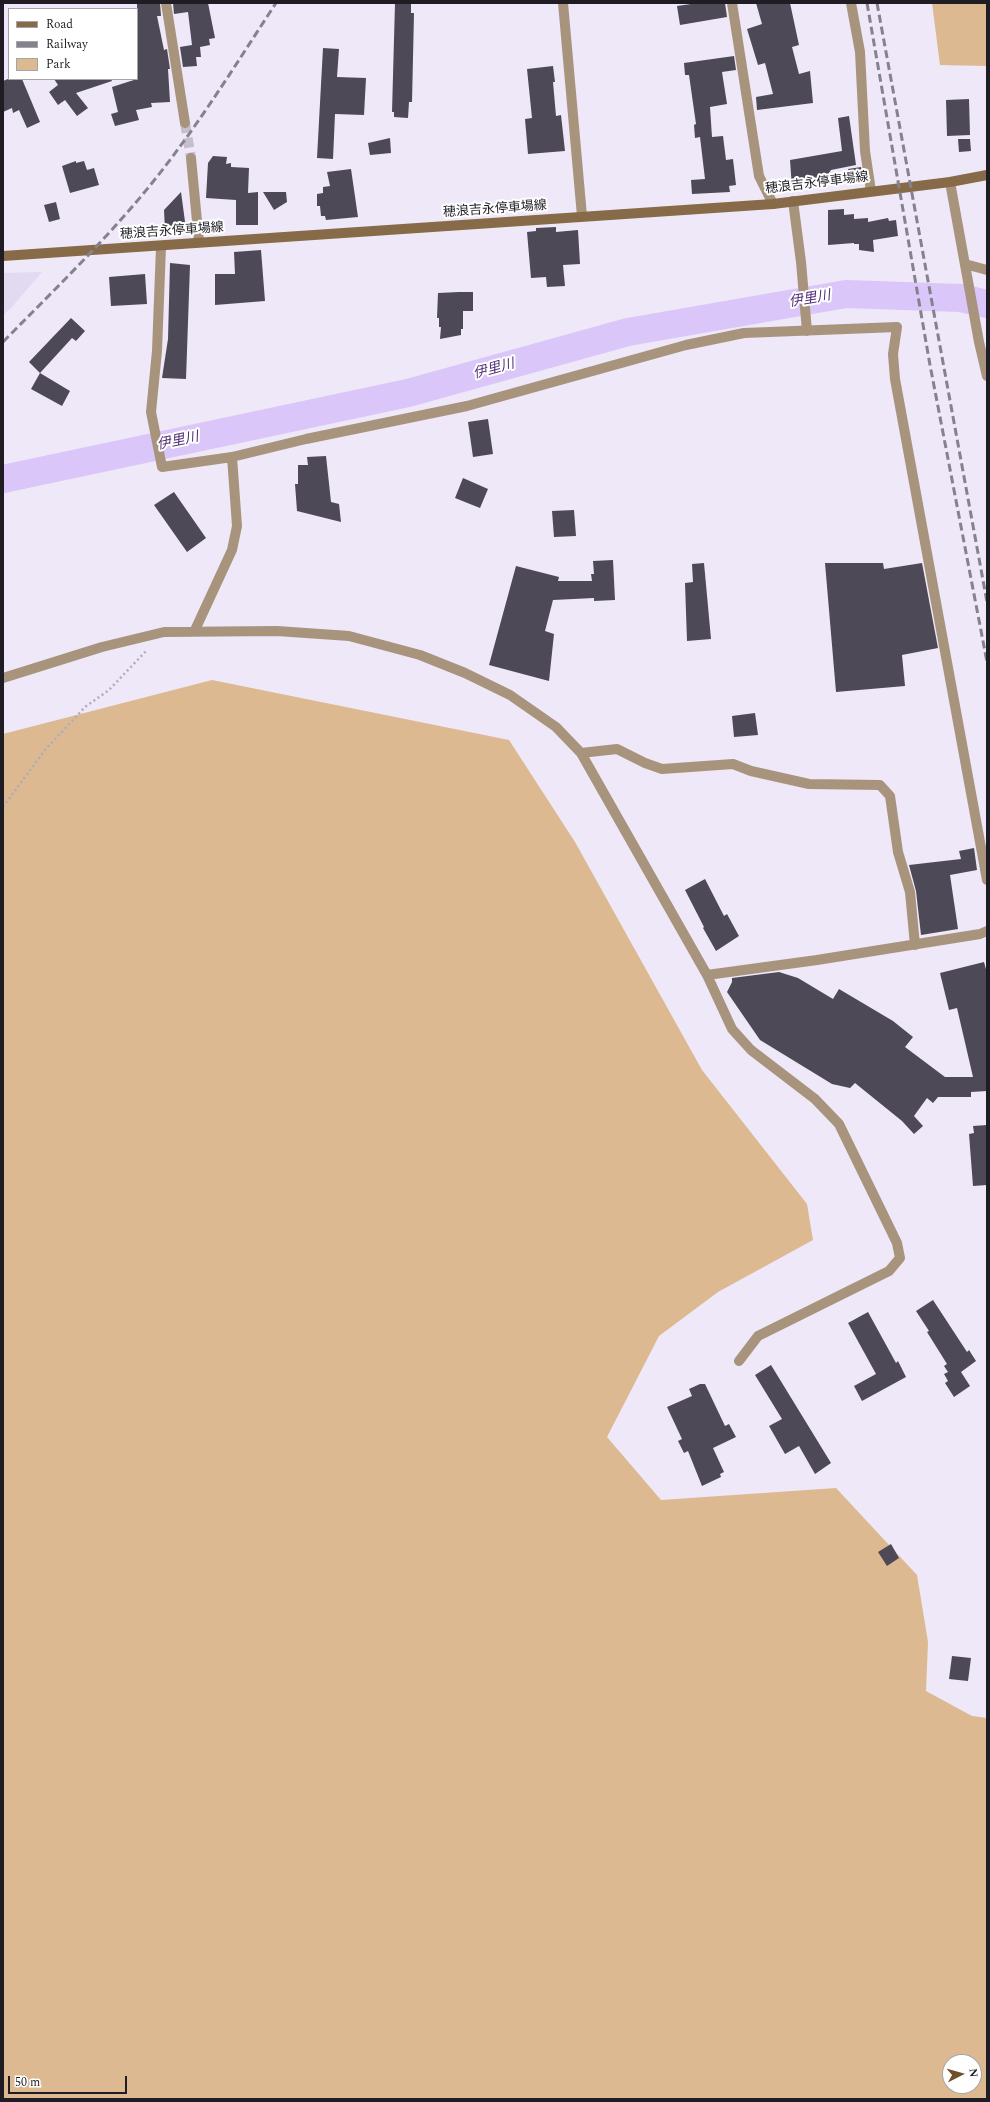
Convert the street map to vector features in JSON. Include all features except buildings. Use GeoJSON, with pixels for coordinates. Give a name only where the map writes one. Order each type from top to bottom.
{"type":"FeatureCollection","features":[{"type":"Feature","properties":{"kind":"main road","name":"穂浪吉永停車場線"},"geometry":{"type":"LineString","coordinates":[[3,256],[772,204],[950,182],[987,175]]}},
{"type":"Feature","properties":{"kind":"street"},"geometry":{"type":"LineString","coordinates":[[166,3],[185,123]]}},
{"type":"Feature","properties":{"kind":"street"},"geometry":{"type":"LineString","coordinates":[[563,3],[582,216]]}},
{"type":"Feature","properties":{"kind":"street"},"geometry":{"type":"LineString","coordinates":[[732,3],[759,176],[772,204]]}},
{"type":"Feature","properties":{"kind":"street"},"geometry":{"type":"LineString","coordinates":[[851,3],[860,52],[865,151],[871,191]]}},
{"type":"Feature","properties":{"kind":"street"},"geometry":{"type":"LineString","coordinates":[[191,158],[199,242]]}},
{"type":"Feature","properties":{"kind":"street"},"geometry":{"type":"LineString","coordinates":[[950,182],[965,264],[983,343],[987,376]]}},
{"type":"Feature","properties":{"kind":"street"},"geometry":{"type":"LineString","coordinates":[[793,201],[801,262],[806,330]]}},
{"type":"Feature","properties":{"kind":"street"},"geometry":{"type":"LineString","coordinates":[[161,246],[157,351],[151,412],[162,467],[232,457],[306,439],[467,406],[686,345],[744,333],[897,327],[893,354],[895,379],[987,880]]}},
{"type":"Feature","properties":{"kind":"street"},"geometry":{"type":"LineString","coordinates":[[965,264],[987,270]]}},
{"type":"Feature","properties":{"kind":"street"},"geometry":{"type":"LineString","coordinates":[[195,630],[232,550],[237,526],[232,457]]}},
{"type":"Feature","properties":{"kind":"street"},"geometry":{"type":"LineString","coordinates":[[3,678],[102,646],[164,632],[195,630],[277,630],[349,636],[420,656],[465,673],[510,695],[556,727],[581,753],[617,813],[707,975],[732,1029],[751,1050],[815,1099],[839,1124],[897,1243],[900,1258],[889,1271],[758,1336],[739,1361]]}},
{"type":"Feature","properties":{"kind":"street"},"geometry":{"type":"LineString","coordinates":[[581,753],[617,749],[645,763],[662,769],[733,764],[751,771],[809,784],[880,785],[890,796],[898,852],[910,892],[915,946]]}},
{"type":"Feature","properties":{"kind":"street"},"geometry":{"type":"LineString","coordinates":[[707,975],[915,946],[980,934],[987,931]]}},
{"type":"Feature","properties":{"kind":"path"},"geometry":{"type":"LineString","coordinates":[[3,807],[45,750],[86,707],[109,690],[147,649]]}},
{"type":"Feature","properties":{"kind":"shaded area"},"geometry":{"type":"Polygon","coordinates":[[[42,272],[11,308],[3,315],[3,273],[42,272]]]}},
{"type":"Feature","properties":{"kind":"green space"},"geometry":{"type":"Polygon","coordinates":[[[932,3],[987,3],[987,66],[940,65],[932,3]]]}},
{"type":"Feature","properties":{"kind":"green space"},"geometry":{"type":"Polygon","coordinates":[[[212,680],[509,740],[575,842],[702,1070],[807,1204],[813,1240],[718,1292],[659,1336],[607,1437],[661,1500],[836,1488],[917,1575],[928,1642],[926,1691],[972,1716],[987,1718],[987,2099],[3,2099],[3,734],[212,680]]]}},
{"type":"Feature","properties":{"kind":"waterway","name":"伊里川"},"geometry":{"type":"LineString","coordinates":[[3,479],[408,393],[628,332],[846,294],[961,298],[987,304]]}},
{"type":"Feature","properties":{"kind":"tunnel"},"geometry":{"type":"LineString","coordinates":[[185,123],[191,158]]}},
{"type":"Feature","properties":{"kind":"railway"},"geometry":{"type":"LineString","coordinates":[[3,342],[99,244],[152,183],[201,117],[276,3]]}},
{"type":"Feature","properties":{"kind":"railway"},"geometry":{"type":"LineString","coordinates":[[867,3],[930,365],[987,662]]}},
{"type":"Feature","properties":{"kind":"railway"},"geometry":{"type":"LineString","coordinates":[[877,3],[987,602]]}}]}
